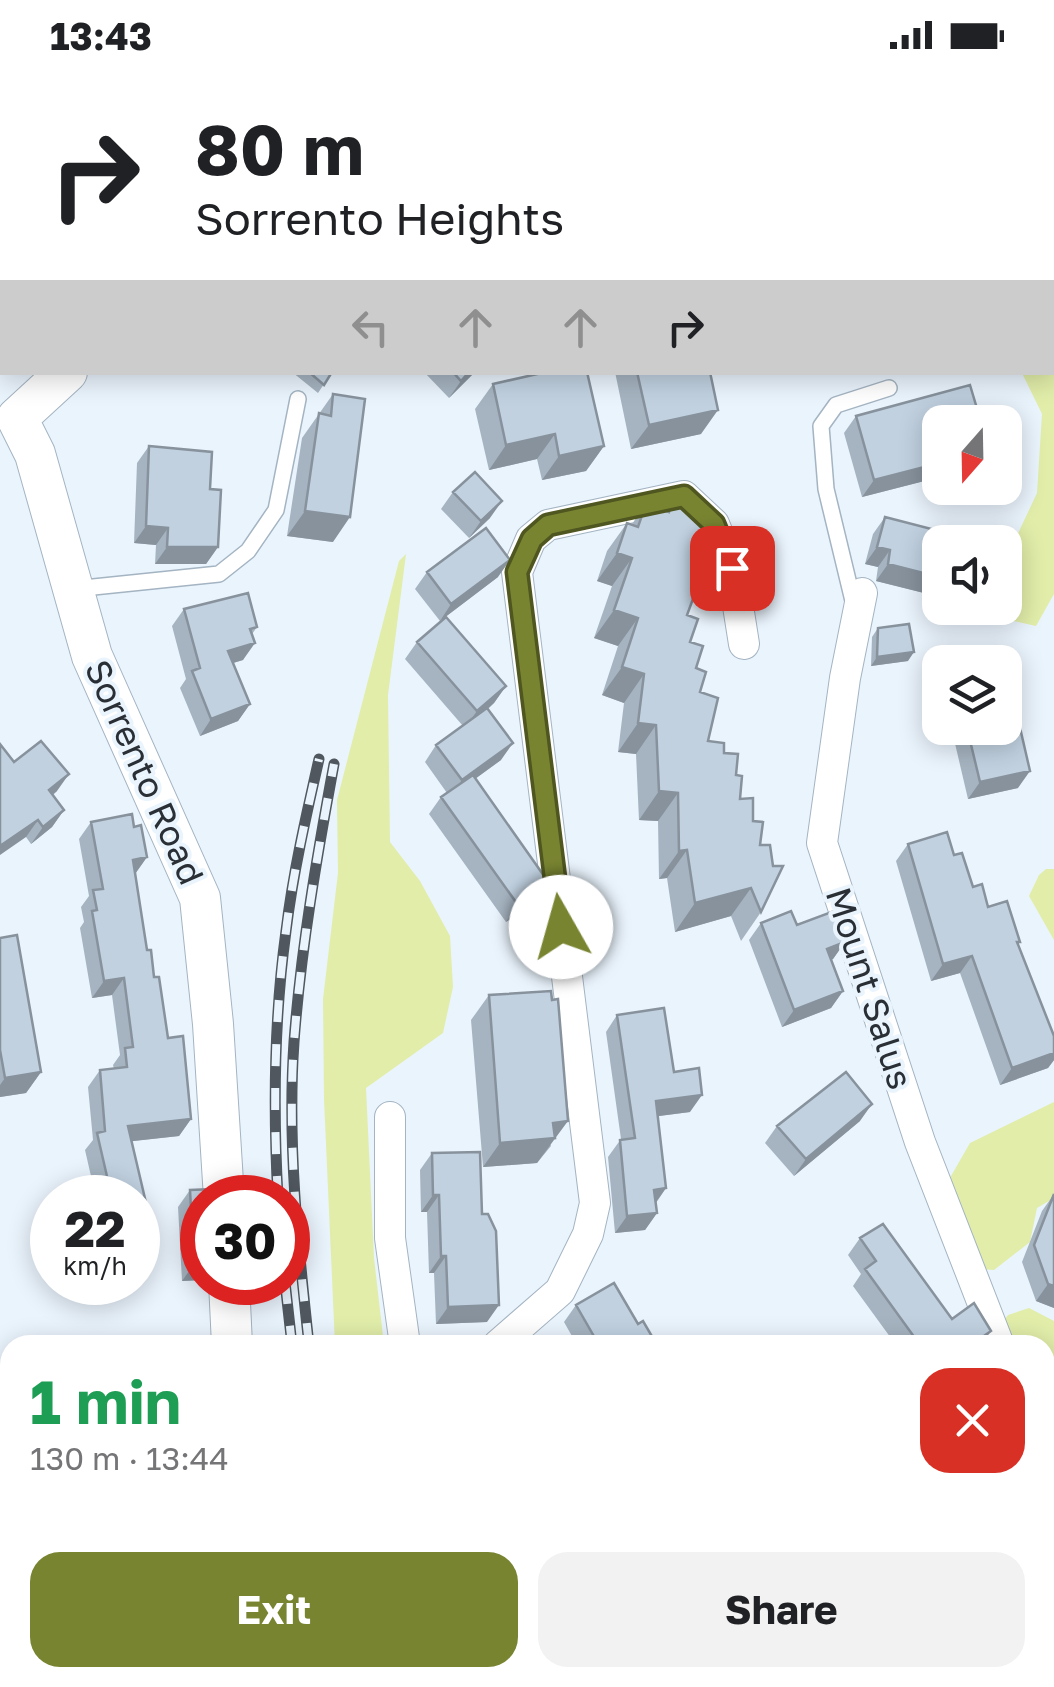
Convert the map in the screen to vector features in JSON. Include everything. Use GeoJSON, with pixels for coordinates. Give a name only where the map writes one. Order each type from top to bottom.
{"type":"FeatureCollection","features":[{"type":"Feature","properties":{"kind":"main road","name":"Sorrento Road"},"geometry":{"type":"LineString","coordinates":[[64,375],[18,418],[34,454],[92,656],[200,898],[223,1175]]}},
{"type":"Feature","properties":{"kind":"main road"},"geometry":{"type":"LineString","coordinates":[[230,1305],[232,1335]]}},
{"type":"Feature","properties":{"kind":"street"},"geometry":{"type":"LineString","coordinates":[[509,1335],[560,1291],[588,1234],[595,1203],[517,572],[532,539],[548,525],[684,496],[714,524],[732,568],[744,644]]}},
{"type":"Feature","properties":{"kind":"street","name":"Mount Salus"},"geometry":{"type":"LineString","coordinates":[[860,606],[845,678],[822,843],[920,1142],[995,1335]]}},
{"type":"Feature","properties":{"kind":"street"},"geometry":{"type":"LineString","coordinates":[[390,1117],[390,1238],[404,1335]]}},
{"type":"Feature","properties":{"kind":"lane","name":"Mount Salus"},"geometry":{"type":"LineString","coordinates":[[860,606],[826,489],[821,426],[836,405],[889,388]]}},
{"type":"Feature","properties":{"kind":"lane"},"geometry":{"type":"LineString","coordinates":[[74,589],[219,574],[248,551],[276,510],[298,399]]}},
{"type":"Feature","properties":{"kind":"green space"},"geometry":{"type":"Polygon","coordinates":[[[1023,375],[1054,375],[1054,594],[1036,626],[1022,623],[1022,525],[1037,493],[1042,414],[1023,375]]]}},
{"type":"Feature","properties":{"kind":"green space"},"geometry":{"type":"Polygon","coordinates":[[[406,554],[388,695],[390,842],[420,881],[450,936],[453,987],[443,1033],[366,1088],[374,1258],[383,1335],[335,1335],[323,999],[338,873],[337,800],[399,561],[406,554]]]}},
{"type":"Feature","properties":{"kind":"green space"},"geometry":{"type":"Polygon","coordinates":[[[1046,869],[1054,869],[1054,940],[1029,896],[1046,869]]]}},
{"type":"Feature","properties":{"kind":"green space"},"geometry":{"type":"Polygon","coordinates":[[[1054,1102],[1054,1198],[1037,1208],[1030,1242],[994,1270],[979,1269],[948,1190],[951,1176],[970,1143],[1054,1102]]]}},
{"type":"Feature","properties":{"kind":"green space"},"geometry":{"type":"Polygon","coordinates":[[[1029,1308],[1054,1321],[1054,1335],[1003,1335],[1000,1326],[1008,1315],[1029,1308]]]}},
{"type":"Feature","properties":{"kind":"building"},"geometry":{"type":"Polygon","coordinates":[[[312,375],[330,375],[324,385],[312,375]]]}},
{"type":"Feature","properties":{"kind":"building"},"geometry":{"type":"Polygon","coordinates":[[[533,375],[588,375],[604,446],[559,456],[555,434],[506,445],[493,384],[533,375]]]}},
{"type":"Feature","properties":{"kind":"building"},"geometry":{"type":"Polygon","coordinates":[[[638,375],[711,375],[718,410],[649,425],[638,375]]]}},
{"type":"Feature","properties":{"kind":"building"},"geometry":{"type":"Polygon","coordinates":[[[970,385],[976,405],[922,405],[922,468],[874,480],[856,416],[970,385]]]}},
{"type":"Feature","properties":{"kind":"building"},"geometry":{"type":"Polygon","coordinates":[[[333,394],[365,399],[350,517],[305,511],[319,413],[331,416],[333,394]]]}},
{"type":"Feature","properties":{"kind":"building"},"geometry":{"type":"Polygon","coordinates":[[[149,446],[212,452],[210,489],[221,490],[218,547],[167,547],[168,528],[146,526],[149,446]]]}},
{"type":"Feature","properties":{"kind":"building"},"geometry":{"type":"Polygon","coordinates":[[[475,472],[502,501],[481,521],[453,492],[475,472]]]}},
{"type":"Feature","properties":{"kind":"building"},"geometry":{"type":"Polygon","coordinates":[[[646,504],[669,512],[671,504],[720,526],[687,615],[698,619],[690,642],[703,646],[696,668],[706,672],[700,692],[718,698],[708,741],[724,743],[724,753],[738,754],[736,775],[742,776],[740,799],[753,798],[753,821],[763,822],[760,845],[770,845],[773,866],[783,866],[761,912],[751,888],[695,903],[687,850],[679,851],[678,793],[659,791],[656,725],[638,723],[644,674],[622,667],[638,618],[614,610],[632,558],[617,553],[627,523],[638,527],[646,504]]]}},
{"type":"Feature","properties":{"kind":"building"},"geometry":{"type":"Polygon","coordinates":[[[885,517],[922,527],[922,573],[888,564],[890,550],[877,547],[885,517]]]}},
{"type":"Feature","properties":{"kind":"building"},"geometry":{"type":"Polygon","coordinates":[[[486,528],[510,560],[451,604],[427,572],[486,528]]]}},
{"type":"Feature","properties":{"kind":"building"},"geometry":{"type":"Polygon","coordinates":[[[248,593],[257,627],[250,629],[255,643],[228,651],[250,704],[211,719],[192,671],[200,668],[184,609],[248,593]]]}},
{"type":"Feature","properties":{"kind":"building"},"geometry":{"type":"Polygon","coordinates":[[[446,617],[506,686],[477,711],[417,642],[446,617]]]}},
{"type":"Feature","properties":{"kind":"building"},"geometry":{"type":"Polygon","coordinates":[[[909,624],[914,652],[877,657],[878,628],[909,624]]]}},
{"type":"Feature","properties":{"kind":"building"},"geometry":{"type":"Polygon","coordinates":[[[487,708],[513,743],[462,780],[436,745],[487,708]]]}},
{"type":"Feature","properties":{"kind":"building"},"geometry":{"type":"Polygon","coordinates":[[[1022,736],[1030,771],[980,782],[971,745],[1022,745],[1022,736]]]}},
{"type":"Feature","properties":{"kind":"building"},"geometry":{"type":"Polygon","coordinates":[[[41,741],[69,774],[49,790],[64,810],[43,827],[38,820],[0,846],[0,744],[14,762],[41,741]]]}},
{"type":"Feature","properties":{"kind":"building"},"geometry":{"type":"Polygon","coordinates":[[[473,775],[549,883],[518,905],[441,797],[473,775]]]}},
{"type":"Feature","properties":{"kind":"building"},"geometry":{"type":"Polygon","coordinates":[[[132,814],[134,827],[141,825],[147,857],[133,860],[147,950],[151,950],[154,977],[159,977],[168,1038],[183,1036],[191,1119],[128,1126],[139,1175],[107,1175],[97,1133],[105,1131],[100,1070],[127,1067],[125,1048],[133,1047],[124,978],[104,981],[92,911],[97,910],[93,890],[103,889],[91,822],[132,814]]]}},
{"type":"Feature","properties":{"kind":"building"},"geometry":{"type":"Polygon","coordinates":[[[947,832],[954,855],[962,853],[973,887],[982,884],[988,907],[1007,901],[1017,942],[1054,1036],[1054,1053],[1012,1068],[972,956],[943,964],[908,844],[947,832]]]}},
{"type":"Feature","properties":{"kind":"building"},"geometry":{"type":"Polygon","coordinates":[[[791,911],[797,925],[834,911],[845,942],[827,949],[843,991],[794,1010],[761,923],[791,911]]]}},
{"type":"Feature","properties":{"kind":"building"},"geometry":{"type":"Polygon","coordinates":[[[17,935],[41,1072],[5,1078],[0,1050],[0,938],[17,935]]]}},
{"type":"Feature","properties":{"kind":"building"},"geometry":{"type":"Polygon","coordinates":[[[551,991],[552,1000],[558,999],[568,1121],[553,1123],[555,1138],[500,1143],[489,995],[551,991]]]}},
{"type":"Feature","properties":{"kind":"building"},"geometry":{"type":"Polygon","coordinates":[[[664,1008],[674,1072],[699,1068],[702,1095],[656,1101],[666,1188],[654,1190],[657,1213],[627,1216],[620,1140],[635,1138],[617,1015],[664,1008]]]}},
{"type":"Feature","properties":{"kind":"building"},"geometry":{"type":"Polygon","coordinates":[[[846,1072],[872,1104],[806,1159],[777,1126],[846,1072]]]}},
{"type":"Feature","properties":{"kind":"building"},"geometry":{"type":"Polygon","coordinates":[[[480,1152],[482,1214],[488,1214],[496,1231],[499,1305],[448,1307],[439,1195],[433,1195],[432,1153],[480,1152]]]}},
{"type":"Feature","properties":{"kind":"building"},"geometry":{"type":"Polygon","coordinates":[[[1054,1194],[1054,1286],[1048,1284],[1034,1245],[1054,1194]]]}},
{"type":"Feature","properties":{"kind":"building"},"geometry":{"type":"Polygon","coordinates":[[[883,1224],[952,1319],[974,1303],[991,1331],[985,1335],[913,1335],[865,1269],[876,1261],[860,1238],[883,1224]]]}},
{"type":"Feature","properties":{"kind":"building"},"geometry":{"type":"Polygon","coordinates":[[[614,1283],[638,1324],[643,1321],[651,1335],[593,1335],[576,1305],[614,1283]]]}},
{"type":"Feature","properties":{"kind":"railway"},"geometry":{"type":"LineString","coordinates":[[277,1175],[276,1064],[282,964],[296,866],[319,759]]}},
{"type":"Feature","properties":{"kind":"railway"},"geometry":{"type":"LineString","coordinates":[[308,1335],[295,1194],[292,1080],[305,937],[334,764]]}},
{"type":"Feature","properties":{"kind":"railway"},"geometry":{"type":"LineString","coordinates":[[288,1305],[291,1335]]}},
{"type":"Feature","properties":{"kind":"route"},"geometry":{"type":"LineString","coordinates":[[561,927],[517,572],[532,539],[548,525],[684,496],[714,524],[732,568]]}}]}
